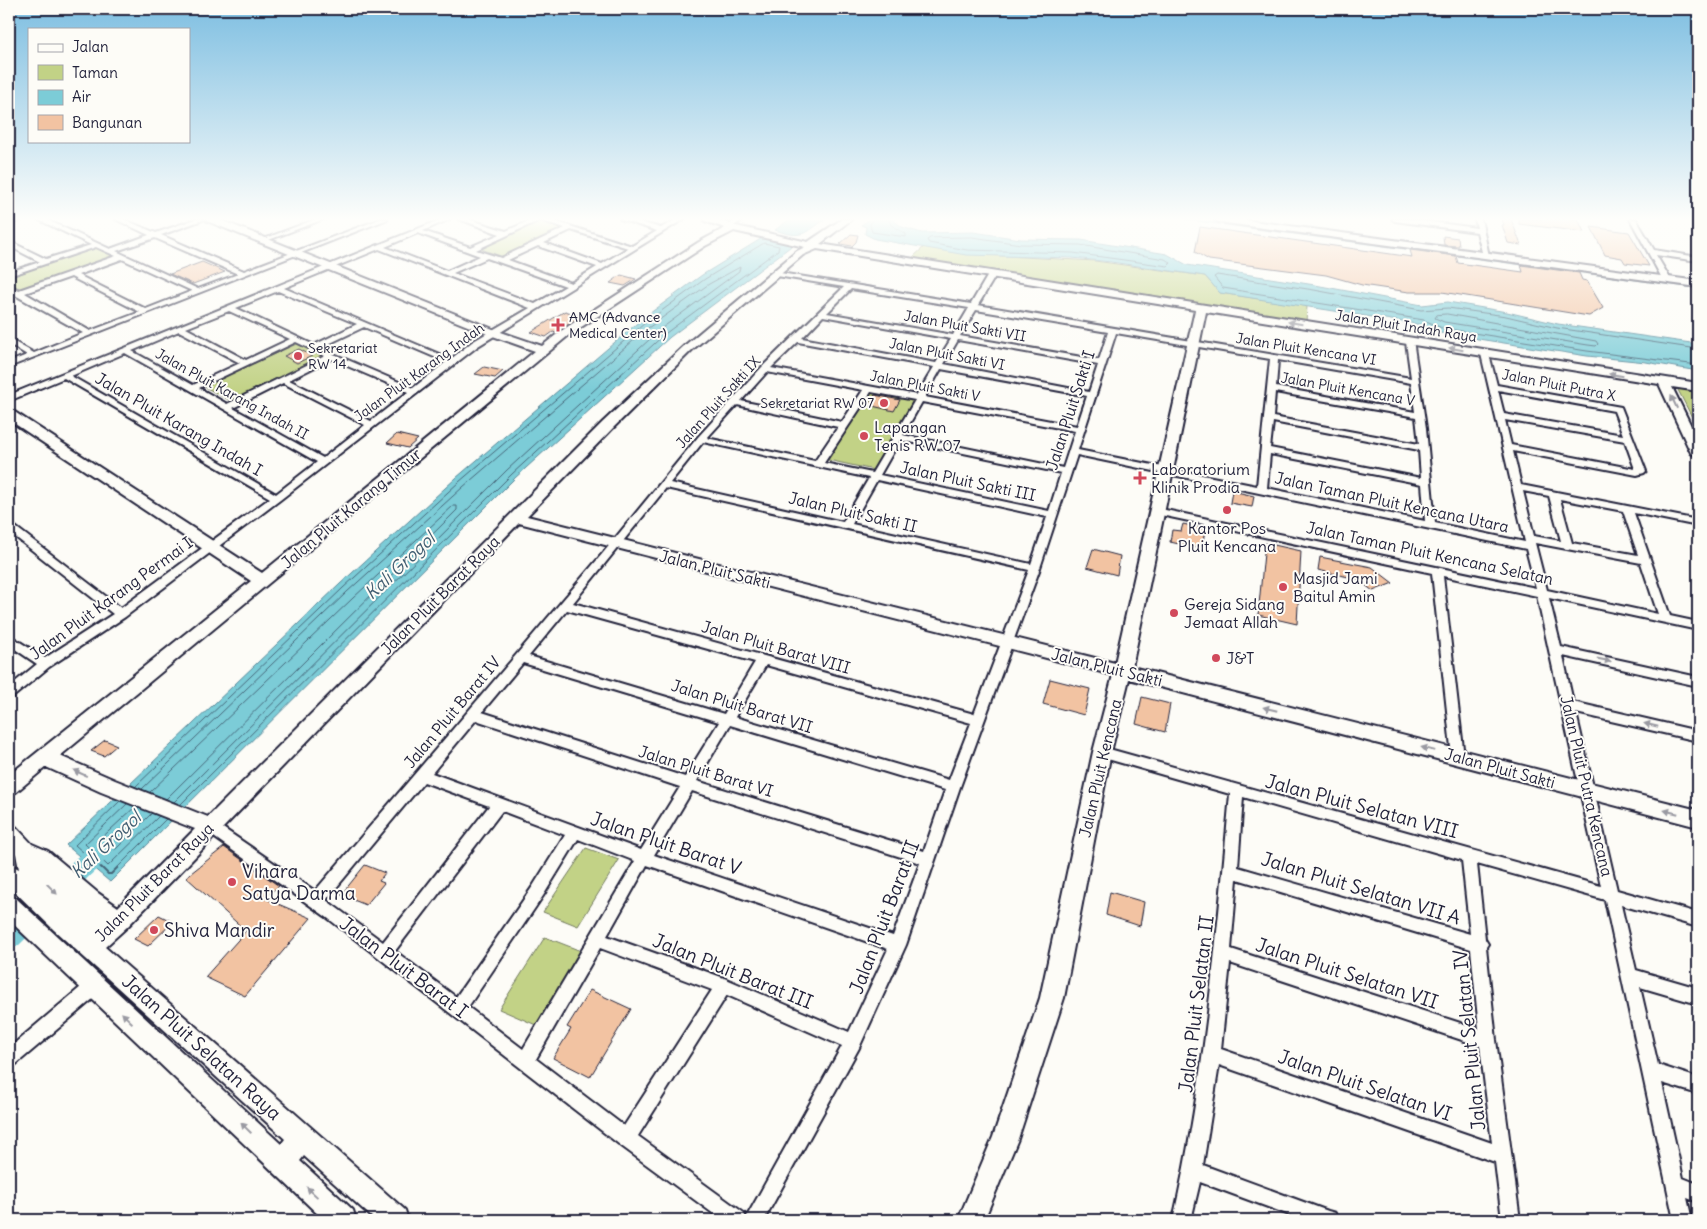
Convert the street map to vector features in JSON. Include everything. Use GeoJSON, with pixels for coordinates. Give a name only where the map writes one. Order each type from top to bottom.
{"type":"FeatureCollection","features":[{"type":"Feature","properties":{"kind":"main road","name":"Jalan Pluit Selatan Raya"},"geometry":{"type":"LineString","coordinates":[[24,865],[76,912]]}},
{"type":"Feature","properties":{"kind":"main road"},"geometry":{"type":"LineString","coordinates":[[281,1163],[303,1138]]}},
{"type":"Feature","properties":{"kind":"street"},"geometry":{"type":"LineString","coordinates":[[18,293],[64,276]]}},
{"type":"Feature","properties":{"kind":"street"},"geometry":{"type":"LineString","coordinates":[[76,276],[146,312]]}},
{"type":"Feature","properties":{"kind":"street"},"geometry":{"type":"LineString","coordinates":[[164,276],[197,291]]}},
{"type":"Feature","properties":{"kind":"street"},"geometry":{"type":"LineString","coordinates":[[9,365],[238,276]]}},
{"type":"Feature","properties":{"kind":"street"},"geometry":{"type":"LineString","coordinates":[[9,398],[306,276]]}},
{"type":"Feature","properties":{"kind":"street"},"geometry":{"type":"LineString","coordinates":[[355,276],[494,334],[543,350]]}},
{"type":"Feature","properties":{"kind":"street"},"geometry":{"type":"LineString","coordinates":[[456,276],[535,307]]}},
{"type":"Feature","properties":{"kind":"street"},"geometry":{"type":"LineString","coordinates":[[544,276],[571,286]]}},
{"type":"Feature","properties":{"kind":"street","name":"Jalan Pluit Karang Indah"},"geometry":{"type":"LineString","coordinates":[[210,548],[476,344],[586,276]]}},
{"type":"Feature","properties":{"kind":"street","name":"Jalan Pluit Karang Timur"},"geometry":{"type":"LineString","coordinates":[[9,786],[564,333],[652,276]]}},
{"type":"Feature","properties":{"kind":"street","name":"Jalan Pluit Barat Raya"},"geometry":{"type":"LineString","coordinates":[[104,933],[660,374],[688,348],[774,276]]}},
{"type":"Feature","properties":{"kind":"street","name":"Jalan Pluit Kencana VI"},"geometry":{"type":"LineString","coordinates":[[791,276],[1415,381]]}},
{"type":"Feature","properties":{"kind":"street"},"geometry":{"type":"LineString","coordinates":[[846,525],[991,276]]}},
{"type":"Feature","properties":{"kind":"street","name":"Jalan Pluit Indah Raya"},"geometry":{"type":"LineString","coordinates":[[1001,276],[1698,388]]}},
{"type":"Feature","properties":{"kind":"street"},"geometry":{"type":"LineString","coordinates":[[1639,276],[1698,284]]}},
{"type":"Feature","properties":{"kind":"street"},"geometry":{"type":"LineString","coordinates":[[1665,276],[1667,280]]}},
{"type":"Feature","properties":{"kind":"street","name":"Jalan Pluit Sakti IX"},"geometry":{"type":"LineString","coordinates":[[614,544],[734,402],[850,286]]}},
{"type":"Feature","properties":{"kind":"street"},"geometry":{"type":"LineString","coordinates":[[9,287],[90,334]]}},
{"type":"Feature","properties":{"kind":"street"},"geometry":{"type":"LineString","coordinates":[[278,288],[452,362]]}},
{"type":"Feature","properties":{"kind":"street"},"geometry":{"type":"LineString","coordinates":[[230,308],[332,356],[415,392]]}},
{"type":"Feature","properties":{"kind":"street","name":"Jalan Pluit Kencana"},"geometry":{"type":"LineString","coordinates":[[971,1220],[1005,1138],[1052,998],[1102,752],[1122,672],[1201,308]]}},
{"type":"Feature","properties":{"kind":"street","name":"Jalan Pluit Sakti VII"},"geometry":{"type":"LineString","coordinates":[[822,314],[1102,363]]}},
{"type":"Feature","properties":{"kind":"street"},"geometry":{"type":"LineString","coordinates":[[315,347],[362,325]]}},
{"type":"Feature","properties":{"kind":"street"},"geometry":{"type":"LineString","coordinates":[[179,328],[246,363]]}},
{"type":"Feature","properties":{"kind":"street","name":"Jalan Pluit Sakti I"},"geometry":{"type":"LineString","coordinates":[[1006,642],[1035,568],[1113,330]]}},
{"type":"Feature","properties":{"kind":"street"},"geometry":{"type":"LineString","coordinates":[[193,388],[297,339]]}},
{"type":"Feature","properties":{"kind":"street","name":"Jalan Pluit Sakti VI"},"geometry":{"type":"LineString","coordinates":[[796,339],[1093,395]]}},
{"type":"Feature","properties":{"kind":"street"},"geometry":{"type":"LineString","coordinates":[[9,341],[34,356]]}},
{"type":"Feature","properties":{"kind":"street"},"geometry":{"type":"LineString","coordinates":[[1410,342],[1424,448],[1430,525]]}},
{"type":"Feature","properties":{"kind":"street","name":"Jalan Pluit Karang Indah II"},"geometry":{"type":"LineString","coordinates":[[127,351],[323,462]]}},
{"type":"Feature","properties":{"kind":"street","name":"Jalan Pluit Putra Kencana"},"geometry":{"type":"LineString","coordinates":[[1485,354],[1529,542],[1543,593],[1586,790],[1652,1071],[1683,1220]]}},
{"type":"Feature","properties":{"kind":"street"},"geometry":{"type":"LineString","coordinates":[[228,407],[332,356]]}},
{"type":"Feature","properties":{"kind":"street"},"geometry":{"type":"LineString","coordinates":[[1262,490],[1274,358]]}},
{"type":"Feature","properties":{"kind":"street","name":"Jalan Pluit Sakti V"},"geometry":{"type":"LineString","coordinates":[[765,369],[1080,429]]}},
{"type":"Feature","properties":{"kind":"street","name":"Jalan Pluit Karang Indah I"},"geometry":{"type":"LineString","coordinates":[[66,376],[277,498]]}},
{"type":"Feature","properties":{"kind":"street"},"geometry":{"type":"LineString","coordinates":[[283,380],[370,424]]}},
{"type":"Feature","properties":{"kind":"street"},"geometry":{"type":"LineString","coordinates":[[1664,382],[1698,453]]}},
{"type":"Feature","properties":{"kind":"street","name":"Jalan Pluit Putra X"},"geometry":{"type":"LineString","coordinates":[[1493,387],[1616,408],[1619,410],[1630,439]]}},
{"type":"Feature","properties":{"kind":"street"},"geometry":{"type":"LineString","coordinates":[[818,464],[868,389]]}},
{"type":"Feature","properties":{"kind":"street","name":"Jalan Pluit Kencana V"},"geometry":{"type":"LineString","coordinates":[[1272,389],[1420,415]]}},
{"type":"Feature","properties":{"kind":"street"},"geometry":{"type":"LineString","coordinates":[[734,402],[844,425]]}},
{"type":"Feature","properties":{"kind":"street"},"geometry":{"type":"LineString","coordinates":[[9,414],[262,581]]}},
{"type":"Feature","properties":{"kind":"street"},"geometry":{"type":"LineString","coordinates":[[1500,416],[1630,439],[1641,471],[1508,447]]}},
{"type":"Feature","properties":{"kind":"street"},"geometry":{"type":"LineString","coordinates":[[1269,419],[1424,448]]}},
{"type":"Feature","properties":{"kind":"street"},"geometry":{"type":"LineString","coordinates":[[898,437],[1066,471]]}},
{"type":"Feature","properties":{"kind":"street","name":"Jalan Pluit Sakti III"},"geometry":{"type":"LineString","coordinates":[[701,439],[1053,515]]}},
{"type":"Feature","properties":{"kind":"street"},"geometry":{"type":"LineString","coordinates":[[1266,450],[1426,482]]}},
{"type":"Feature","properties":{"kind":"street","name":"Jalan Taman Pluit Kencana Utara"},"geometry":{"type":"LineString","coordinates":[[1072,451],[1430,525],[1529,542],[1567,545],[1644,560]]}},
{"type":"Feature","properties":{"kind":"street","name":"Jalan Pluit Sakti II"},"geometry":{"type":"LineString","coordinates":[[664,485],[1035,568]]}},
{"type":"Feature","properties":{"kind":"street"},"geometry":{"type":"LineString","coordinates":[[1517,487],[1698,523]]}},
{"type":"Feature","properties":{"kind":"street"},"geometry":{"type":"LineString","coordinates":[[1554,495],[1567,545]]}},
{"type":"Feature","properties":{"kind":"street"},"geometry":{"type":"LineString","coordinates":[[1627,509],[1666,620]]}},
{"type":"Feature","properties":{"kind":"street","name":"Jalan Taman Pluit Kencana Selatan"},"geometry":{"type":"LineString","coordinates":[[1156,511],[1698,626]]}},
{"type":"Feature","properties":{"kind":"street","name":"Jalan Pluit Sakti"},"geometry":{"type":"LineString","coordinates":[[516,518],[1698,819]]}},
{"type":"Feature","properties":{"kind":"street"},"geometry":{"type":"LineString","coordinates":[[10,530],[121,614]]}},
{"type":"Feature","properties":{"kind":"street","name":"Jalan Pluit Barat IV"},"geometry":{"type":"LineString","coordinates":[[316,901],[614,544]]}},
{"type":"Feature","properties":{"kind":"street","name":"Jalan Pluit Karang Permai I"},"geometry":{"type":"LineString","coordinates":[[9,694],[45,664],[121,614],[210,548]]}},
{"type":"Feature","properties":{"kind":"street"},"geometry":{"type":"LineString","coordinates":[[1436,571],[1458,757]]}},
{"type":"Feature","properties":{"kind":"street","name":"Jalan Pluit Barat VIII"},"geometry":{"type":"LineString","coordinates":[[564,605],[978,720]]}},
{"type":"Feature","properties":{"kind":"street"},"geometry":{"type":"LineString","coordinates":[[9,639],[45,664]]}},
{"type":"Feature","properties":{"kind":"street","name":"Jalan Pluit Barat II"},"geometry":{"type":"LineString","coordinates":[[754,1220],[853,1042],[898,945],[1006,642]]}},
{"type":"Feature","properties":{"kind":"street"},"geometry":{"type":"LineString","coordinates":[[1556,650],[1698,681]]}},
{"type":"Feature","properties":{"kind":"street","name":"Jalan Pluit Barat VII"},"geometry":{"type":"LineString","coordinates":[[520,658],[953,787]]}},
{"type":"Feature","properties":{"kind":"street"},"geometry":{"type":"LineString","coordinates":[[526,1062],[644,858],[763,660]]}},
{"type":"Feature","properties":{"kind":"street"},"geometry":{"type":"LineString","coordinates":[[1568,706],[1698,736]]}},
{"type":"Feature","properties":{"kind":"street","name":"Jalan Pluit Barat VI"},"geometry":{"type":"LineString","coordinates":[[474,714],[928,859]]}},
{"type":"Feature","properties":{"kind":"street","name":"Jalan Pluit Selatan VIII"},"geometry":{"type":"LineString","coordinates":[[1102,752],[1698,920]]}},
{"type":"Feature","properties":{"kind":"street","name":"Jalan Pluit Barat I"},"geometry":{"type":"LineString","coordinates":[[44,757],[115,789],[209,826],[271,867],[385,952],[626,1139],[737,1220]]}},
{"type":"Feature","properties":{"kind":"street","name":"Jalan Pluit Barat V"},"geometry":{"type":"LineString","coordinates":[[422,775],[574,833],[898,945]]}},
{"type":"Feature","properties":{"kind":"street","name":"Jalan Pluit Selatan II"},"geometry":{"type":"LineString","coordinates":[[1182,1220],[1194,1171],[1212,1054],[1237,791]]}},
{"type":"Feature","properties":{"kind":"street"},"geometry":{"type":"LineString","coordinates":[[385,952],[499,804]]}},
{"type":"Feature","properties":{"kind":"street"},"geometry":{"type":"LineString","coordinates":[[9,833],[24,865],[76,912],[104,933]]}},
{"type":"Feature","properties":{"kind":"street"},"geometry":{"type":"LineString","coordinates":[[458,1008],[538,891],[574,833]]}},
{"type":"Feature","properties":{"kind":"street","name":"Jalan Pluit Selatan IV"},"geometry":{"type":"LineString","coordinates":[[1469,855],[1480,944],[1488,1040],[1511,1220]]}},
{"type":"Feature","properties":{"kind":"street","name":"Jalan Pluit Selatan VII A"},"geometry":{"type":"LineString","coordinates":[[1230,870],[1480,944]]}},
{"type":"Feature","properties":{"kind":"street","name":"Jalan Pluit Selatan Raya"},"geometry":{"type":"LineString","coordinates":[[9,906],[343,1220]]}},
{"type":"Feature","properties":{"kind":"street","name":"Jalan Pluit Selatan Raya"},"geometry":{"type":"LineString","coordinates":[[76,912],[104,933],[303,1138],[396,1220]]}},
{"type":"Feature","properties":{"kind":"street","name":"Jalan Pluit Barat III"},"geometry":{"type":"LineString","coordinates":[[597,940],[724,986],[853,1042]]}},
{"type":"Feature","properties":{"kind":"street","name":"Jalan Pluit Selatan VII"},"geometry":{"type":"LineString","coordinates":[[1222,953],[1488,1040]]}},
{"type":"Feature","properties":{"kind":"street"},"geometry":{"type":"LineString","coordinates":[[1630,976],[1698,996]]}},
{"type":"Feature","properties":{"kind":"street"},"geometry":{"type":"LineString","coordinates":[[626,1139],[724,986]]}},
{"type":"Feature","properties":{"kind":"street"},"geometry":{"type":"LineString","coordinates":[[9,1059],[94,987]]}},
{"type":"Feature","properties":{"kind":"street","name":"Jalan Pluit Selatan VI"},"geometry":{"type":"LineString","coordinates":[[1212,1054],[1504,1156]]}},
{"type":"Feature","properties":{"kind":"street"},"geometry":{"type":"LineString","coordinates":[[1652,1071],[1698,1086]]}},
{"type":"Feature","properties":{"kind":"street"},"geometry":{"type":"LineString","coordinates":[[1194,1171],[1328,1220]]}},
{"type":"Feature","properties":{"kind":"street"},"geometry":{"type":"LineString","coordinates":[[1676,1185],[1698,1193]]}},
{"type":"Feature","properties":{"kind":"green space"},"geometry":{"type":"Polygon","coordinates":[[[9,276],[62,276],[23,290],[9,283],[9,276]]]}},
{"type":"Feature","properties":{"kind":"green space"},"geometry":{"type":"Polygon","coordinates":[[[1018,276],[1205,276],[1220,293],[1307,306],[1306,323],[1018,276]]]}},
{"type":"Feature","properties":{"kind":"green space"},"geometry":{"type":"Polygon","coordinates":[[[301,342],[330,356],[233,402],[203,386],[301,342]]]}},
{"type":"Feature","properties":{"kind":"green space"},"geometry":{"type":"Polygon","coordinates":[[[1677,388],[1698,391],[1698,429],[1677,388]]]}},
{"type":"Feature","properties":{"kind":"green space"},"geometry":{"type":"Polygon","coordinates":[[[871,392],[914,400],[874,470],[828,460],[871,392]]]}},
{"type":"Feature","properties":{"kind":"green space"},"geometry":{"type":"Polygon","coordinates":[[[586,848],[619,860],[578,926],[543,912],[586,848]]]}},
{"type":"Feature","properties":{"kind":"green space"},"geometry":{"type":"Polygon","coordinates":[[[545,937],[581,951],[536,1025],[499,1009],[545,937]]]}},
{"type":"Feature","properties":{"kind":"water"},"geometry":{"type":"Polygon","coordinates":[[[700,276],[751,276],[670,337],[515,478],[110,882],[66,845],[340,584],[456,478],[642,319],[700,276]]]}},
{"type":"Feature","properties":{"kind":"water"},"geometry":{"type":"Polygon","coordinates":[[[1205,276],[1260,276],[1422,305],[1448,302],[1507,312],[1558,324],[1698,344],[1698,371],[1440,333],[1423,325],[1220,293],[1205,276]]]}},
{"type":"Feature","properties":{"kind":"building"},"geometry":{"type":"Polygon","coordinates":[[[175,276],[213,276],[193,284],[175,276]]]}},
{"type":"Feature","properties":{"kind":"building"},"geometry":{"type":"Polygon","coordinates":[[[619,276],[636,279],[625,286],[610,283],[619,276]]]}},
{"type":"Feature","properties":{"kind":"building"},"geometry":{"type":"Polygon","coordinates":[[[1331,276],[1580,276],[1582,280],[1587,281],[1603,308],[1589,316],[1442,292],[1409,292],[1362,285],[1331,276]]]}},
{"type":"Feature","properties":{"kind":"building","name":"AMC (Advance Medical Center)"},"geometry":{"type":"Polygon","coordinates":[[[565,311],[581,316],[556,333],[553,332],[546,337],[531,332],[565,311]]]}},
{"type":"Feature","properties":{"kind":"building","name":"Sekretariat RW 14"},"geometry":{"type":"Polygon","coordinates":[[[299,349],[312,356],[297,363],[284,356],[299,349]]]}},
{"type":"Feature","properties":{"kind":"building"},"geometry":{"type":"Polygon","coordinates":[[[484,367],[503,371],[495,378],[475,374],[484,367]]]}},
{"type":"Feature","properties":{"kind":"building","name":"Sekretariat RW 07"},"geometry":{"type":"Polygon","coordinates":[[[875,395],[900,400],[894,411],[868,405],[875,395]]]}},
{"type":"Feature","properties":{"kind":"building"},"geometry":{"type":"Polygon","coordinates":[[[397,434],[418,439],[408,448],[387,443],[397,434]]]}},
{"type":"Feature","properties":{"kind":"building"},"geometry":{"type":"Polygon","coordinates":[[[1232,491],[1254,496],[1252,507],[1230,503],[1232,491]]]}},
{"type":"Feature","properties":{"kind":"building"},"geometry":{"type":"Polygon","coordinates":[[[1183,524],[1205,529],[1202,549],[1170,542],[1172,530],[1181,531],[1183,524]]]}},
{"type":"Feature","properties":{"kind":"building"},"geometry":{"type":"Polygon","coordinates":[[[1265,543],[1301,551],[1297,624],[1258,615],[1265,543]]]}},
{"type":"Feature","properties":{"kind":"building"},"geometry":{"type":"Polygon","coordinates":[[[1093,549],[1120,556],[1117,575],[1087,567],[1093,549]]]}},
{"type":"Feature","properties":{"kind":"building"},"geometry":{"type":"Polygon","coordinates":[[[1320,557],[1372,567],[1393,583],[1373,591],[1357,579],[1318,570],[1320,557]]]}},
{"type":"Feature","properties":{"kind":"building"},"geometry":{"type":"Polygon","coordinates":[[[1050,679],[1090,689],[1084,715],[1043,704],[1050,679]]]}},
{"type":"Feature","properties":{"kind":"building"},"geometry":{"type":"Polygon","coordinates":[[[1142,697],[1170,704],[1165,732],[1136,724],[1142,697]]]}},
{"type":"Feature","properties":{"kind":"building"},"geometry":{"type":"Polygon","coordinates":[[[105,740],[117,745],[104,756],[91,751],[105,740]]]}},
{"type":"Feature","properties":{"kind":"building"},"geometry":{"type":"Polygon","coordinates":[[[224,847],[279,886],[264,898],[311,918],[245,996],[205,977],[246,931],[186,877],[224,847]]]}},
{"type":"Feature","properties":{"kind":"building"},"geometry":{"type":"Polygon","coordinates":[[[365,865],[385,873],[379,881],[384,883],[366,905],[341,895],[365,865]]]}},
{"type":"Feature","properties":{"kind":"building"},"geometry":{"type":"Polygon","coordinates":[[[1110,892],[1144,902],[1140,926],[1106,915],[1110,892]]]}},
{"type":"Feature","properties":{"kind":"building","name":"Shiva Mandir"},"geometry":{"type":"Polygon","coordinates":[[[159,915],[173,922],[148,946],[134,939],[159,915]]]}},
{"type":"Feature","properties":{"kind":"building"},"geometry":{"type":"Polygon","coordinates":[[[590,990],[631,1009],[590,1077],[553,1058],[571,1029],[567,1027],[590,990]]]}},
{"type":"Feature","properties":{"kind":"waterway"},"geometry":{"type":"LineString","coordinates":[[1612,276],[1698,288]]}},
{"type":"Feature","properties":{"kind":"waterway","name":"Kali Grogol"},"geometry":{"type":"LineString","coordinates":[[9,937],[106,845]]}},
{"type":"Feature","properties":{"kind":"place","name":"AMC (Advance Medical Center)"},"geometry":{"type":"Point","coordinates":[558,325]}},
{"type":"Feature","properties":{"kind":"place","name":"Sekretariat RW 14"},"geometry":{"type":"Point","coordinates":[298,356]}},
{"type":"Feature","properties":{"kind":"place","name":"Sekretariat RW 07"},"geometry":{"type":"Point","coordinates":[884,403]}},
{"type":"Feature","properties":{"kind":"place","name":"Lapangan Tenis RW 07"},"geometry":{"type":"Point","coordinates":[864,436]}},
{"type":"Feature","properties":{"kind":"place","name":"Laboratorium Klinik Prodia"},"geometry":{"type":"Point","coordinates":[1140,478]}},
{"type":"Feature","properties":{"kind":"place","name":"Kantor Pos Pluit Kencana"},"geometry":{"type":"Point","coordinates":[1227,510]}},
{"type":"Feature","properties":{"kind":"place","name":"Masjid Jami Baitul Amin"},"geometry":{"type":"Point","coordinates":[1283,587]}},
{"type":"Feature","properties":{"kind":"place","name":"Gereja Sidang Jemaat Allah"},"geometry":{"type":"Point","coordinates":[1174,613]}},
{"type":"Feature","properties":{"kind":"place","name":"J&T"},"geometry":{"type":"Point","coordinates":[1216,658]}},
{"type":"Feature","properties":{"kind":"place","name":"Vihara Satya Darma"},"geometry":{"type":"Point","coordinates":[232,882]}},
{"type":"Feature","properties":{"kind":"place","name":"Shiva Mandir"},"geometry":{"type":"Point","coordinates":[154,930]}}]}
